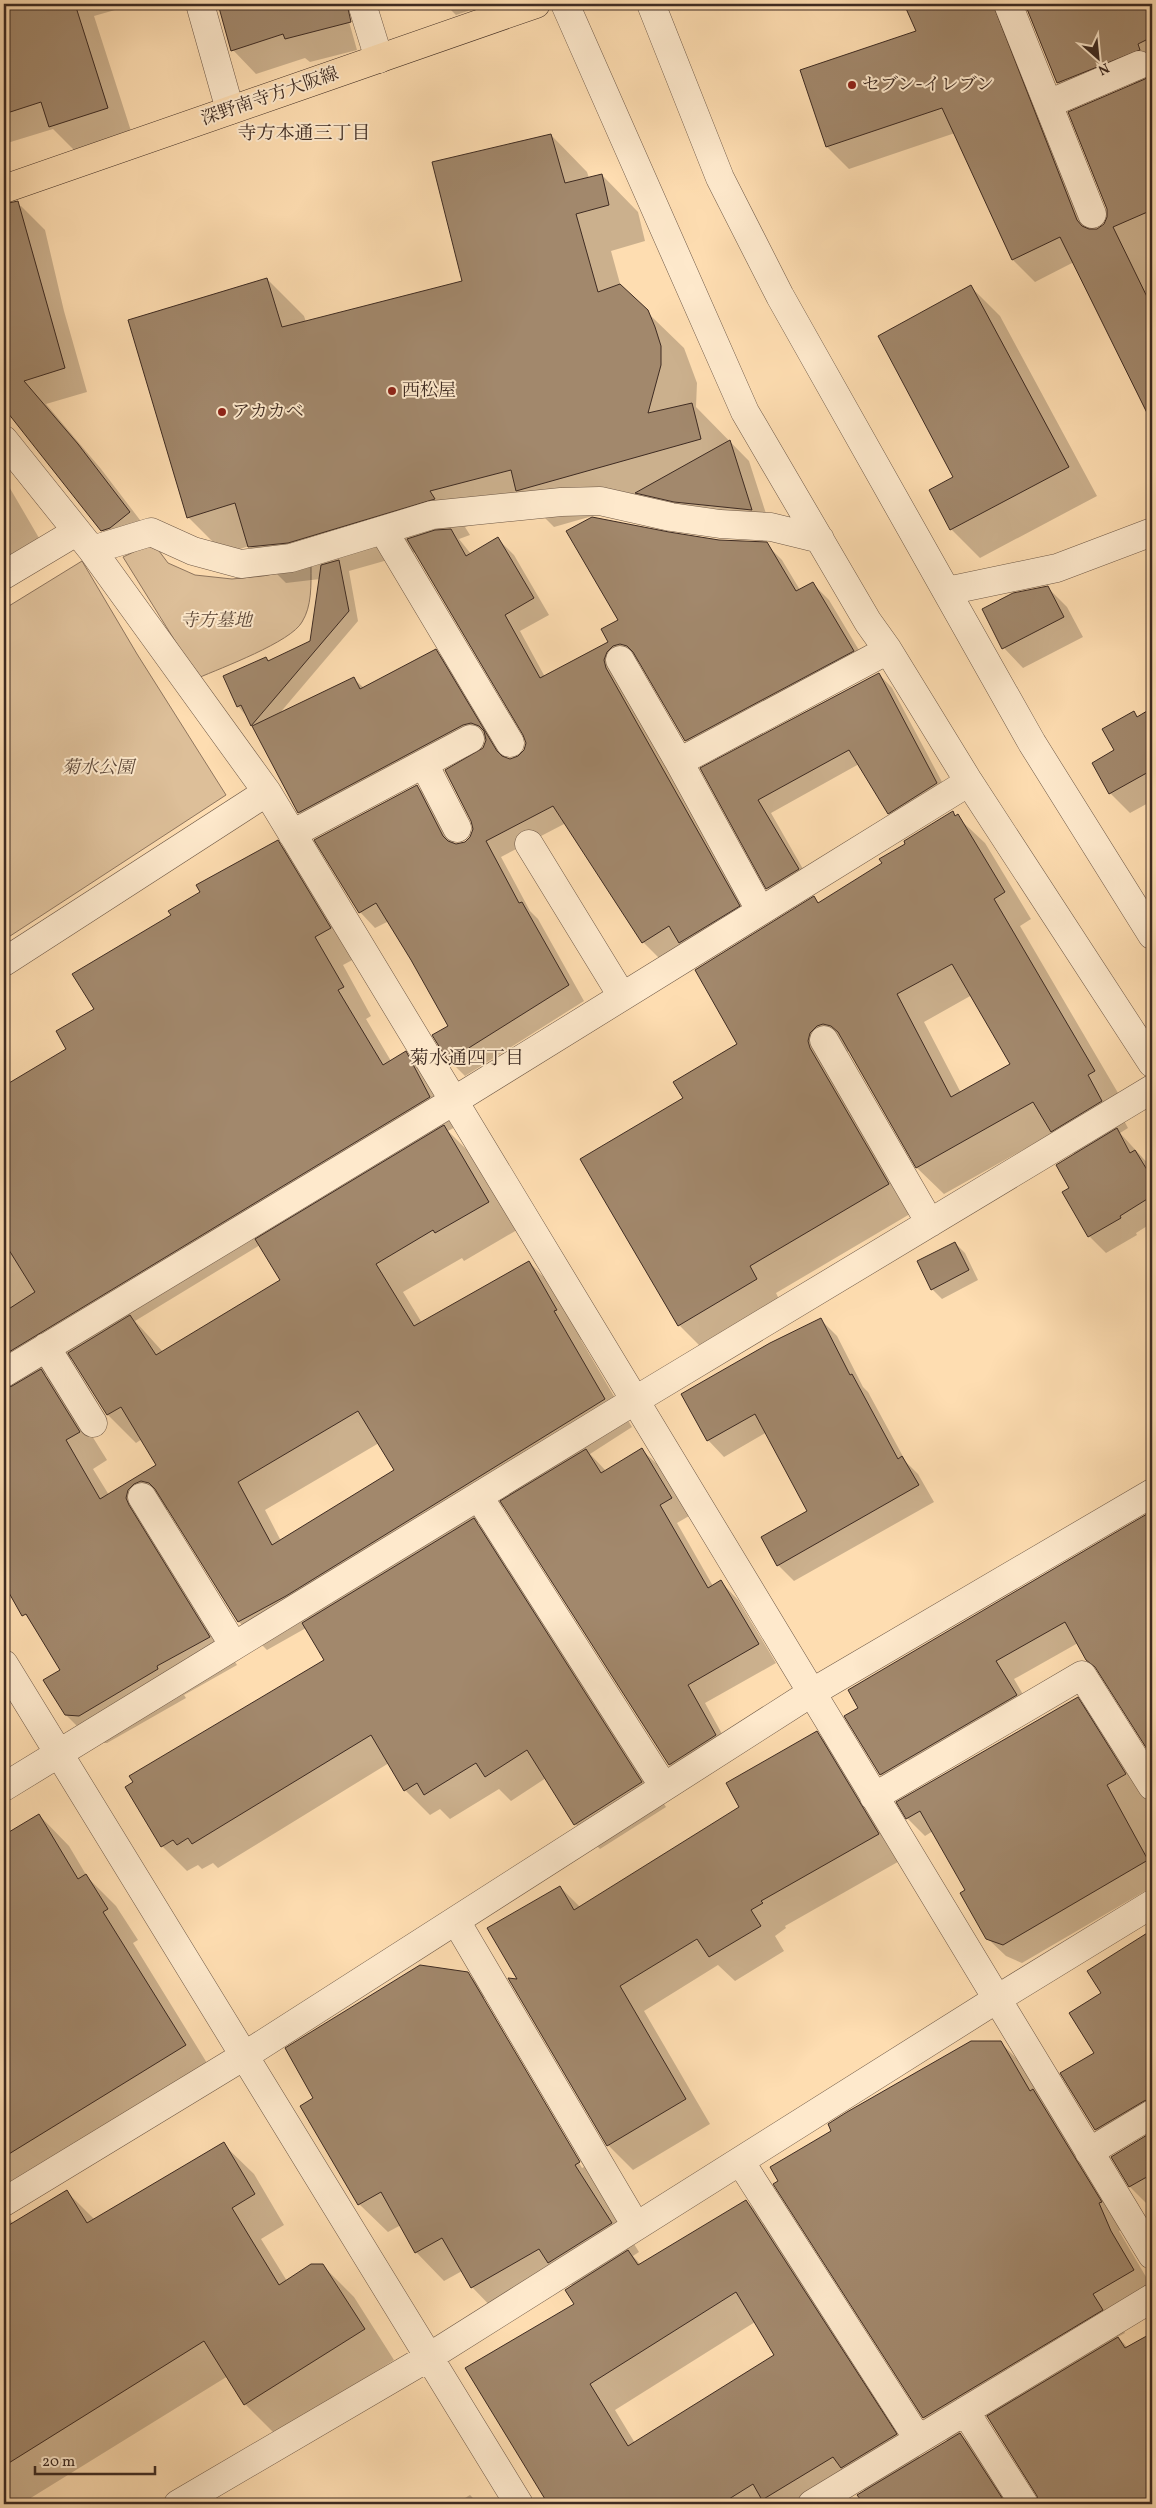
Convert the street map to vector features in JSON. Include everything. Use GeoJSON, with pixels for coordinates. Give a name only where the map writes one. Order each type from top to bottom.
{"type":"FeatureCollection","features":[{"type":"Feature","properties":{"kind":"main road","name":"深野南寺方大阪線"},"geometry":{"type":"LineString","coordinates":[[4,189],[536,4]]}},
{"type":"Feature","properties":{"kind":"street"},"geometry":{"type":"LineString","coordinates":[[200,4],[230,110]]}},
{"type":"Feature","properties":{"kind":"street"},"geometry":{"type":"LineString","coordinates":[[362,4],[379,59]]}},
{"type":"Feature","properties":{"kind":"street"},"geometry":{"type":"LineString","coordinates":[[565,4],[746,412],[868,622],[888,650],[969,782],[1152,1063]]}},
{"type":"Feature","properties":{"kind":"street"},"geometry":{"type":"LineString","coordinates":[[651,4],[720,178],[780,296],[1032,743],[1152,935]]}},
{"type":"Feature","properties":{"kind":"street"},"geometry":{"type":"LineString","coordinates":[[1008,4],[1092,214]]}},
{"type":"Feature","properties":{"kind":"street"},"geometry":{"type":"LineString","coordinates":[[1048,104],[1139,65]]}},
{"type":"Feature","properties":{"kind":"street"},"geometry":{"type":"LineString","coordinates":[[4,440],[84,541],[267,792],[452,1102],[1152,2255]]}},
{"type":"Feature","properties":{"kind":"street"},"geometry":{"type":"LineString","coordinates":[[4,575],[84,541],[152,532],[193,551],[241,564],[291,558],[432,515],[561,502],[600,501],[720,524],[771,527],[820,539]]}},
{"type":"Feature","properties":{"kind":"street"},"geometry":{"type":"LineString","coordinates":[[383,530],[510,743]]}},
{"type":"Feature","properties":{"kind":"street"},"geometry":{"type":"LineString","coordinates":[[947,591],[1056,568],[1152,532]]}},
{"type":"Feature","properties":{"kind":"street"},"geometry":{"type":"LineString","coordinates":[[678,762],[888,650]]}},
{"type":"Feature","properties":{"kind":"street"},"geometry":{"type":"LineString","coordinates":[[620,660],[760,910]]}},
{"type":"Feature","properties":{"kind":"street"},"geometry":{"type":"LineString","coordinates":[[292,834],[470,739]]}},
{"type":"Feature","properties":{"kind":"street"},"geometry":{"type":"LineString","coordinates":[[424,764],[457,828]]}},
{"type":"Feature","properties":{"kind":"street"},"geometry":{"type":"LineString","coordinates":[[4,1374],[452,1102],[969,782]]}},
{"type":"Feature","properties":{"kind":"street"},"geometry":{"type":"LineString","coordinates":[[4,962],[267,792]]}},
{"type":"Feature","properties":{"kind":"street"},"geometry":{"type":"LineString","coordinates":[[529,844],[622,996]]}},
{"type":"Feature","properties":{"kind":"street"},"geometry":{"type":"LineString","coordinates":[[824,1040],[930,1223]]}},
{"type":"Feature","properties":{"kind":"street"},"geometry":{"type":"LineString","coordinates":[[4,1787],[634,1401],[1152,1089]]}},
{"type":"Feature","properties":{"kind":"street"},"geometry":{"type":"LineString","coordinates":[[46,1348],[93,1423]]}},
{"type":"Feature","properties":{"kind":"street"},"geometry":{"type":"LineString","coordinates":[[4,2202],[244,2056],[811,1693],[1152,1493]]}},
{"type":"Feature","properties":{"kind":"street"},"geometry":{"type":"LineString","coordinates":[[480,1496],[664,1787]]}},
{"type":"Feature","properties":{"kind":"street"},"geometry":{"type":"LineString","coordinates":[[142,1497],[234,1646]]}},
{"type":"Feature","properties":{"kind":"street"},"geometry":{"type":"LineString","coordinates":[[4,1664],[519,2504]]}},
{"type":"Feature","properties":{"kind":"street"},"geometry":{"type":"LineString","coordinates":[[874,1797],[1082,1675],[1152,1786]]}},
{"type":"Feature","properties":{"kind":"street"},"geometry":{"type":"LineString","coordinates":[[178,2504],[429,2357],[997,1999],[1152,1904]]}},
{"type":"Feature","properties":{"kind":"street"},"geometry":{"type":"LineString","coordinates":[[456,1921],[636,2226]]}},
{"type":"Feature","properties":{"kind":"street"},"geometry":{"type":"LineString","coordinates":[[1089,2152],[1152,2114]]}},
{"type":"Feature","properties":{"kind":"street"},"geometry":{"type":"LineString","coordinates":[[740,2161],[918,2439]]}},
{"type":"Feature","properties":{"kind":"street"},"geometry":{"type":"LineString","coordinates":[[812,2504],[1152,2298]]}},
{"type":"Feature","properties":{"kind":"street"},"geometry":{"type":"LineString","coordinates":[[965,2411],[1024,2504]]}},
{"type":"Feature","properties":{"kind":"green space","name":"寺方墓地"},"geometry":{"type":"Polygon","coordinates":[[[153,543],[168,563],[195,575],[232,579],[263,576],[311,566],[308,609],[302,622],[295,630],[270,646],[198,678],[123,557],[153,543]]]}},
{"type":"Feature","properties":{"kind":"green space","name":"菊水公園"},"geometry":{"type":"Polygon","coordinates":[[[82,561],[137,654],[226,795],[4,940],[4,609],[82,561]]]}},
{"type":"Feature","properties":{"kind":"building"},"geometry":{"type":"Polygon","coordinates":[[[4,4],[75,4],[108,108],[49,127],[41,102],[4,114],[4,4]]]}},
{"type":"Feature","properties":{"kind":"building"},"geometry":{"type":"Polygon","coordinates":[[[218,4],[347,4],[351,22],[285,39],[283,34],[231,51],[218,4]]]}},
{"type":"Feature","properties":{"kind":"building"},"geometry":{"type":"Polygon","coordinates":[[[904,4],[993,4],[1077,220],[1082,226],[1089,229],[1097,229],[1104,224],[1107,217],[1107,209],[1068,112],[1145,79],[1151,74],[1152,210],[1113,227],[1152,307],[1152,423],[1060,237],[1012,260],[942,108],[826,147],[800,70],[916,31],[904,4]]]}},
{"type":"Feature","properties":{"kind":"building"},"geometry":{"type":"Polygon","coordinates":[[[1025,4],[1152,4],[1152,37],[1138,44],[1140,50],[1057,83],[1025,4]]]}},
{"type":"Feature","properties":{"kind":"building"},"geometry":{"type":"Polygon","coordinates":[[[551,134],[565,183],[602,174],[609,205],[576,214],[598,292],[620,284],[648,310],[655,327],[661,346],[661,365],[648,413],[692,403],[701,439],[516,491],[511,470],[430,491],[435,499],[288,543],[248,547],[235,503],[187,518],[128,320],[267,278],[282,327],[462,281],[432,162],[551,134]]]}},
{"type":"Feature","properties":{"kind":"building"},"geometry":{"type":"Polygon","coordinates":[[[18,201],[65,368],[24,381],[78,444],[130,512],[110,528],[101,531],[4,408],[4,204],[18,201]]]}},
{"type":"Feature","properties":{"kind":"building"},"geometry":{"type":"Polygon","coordinates":[[[971,285],[1069,467],[950,530],[929,490],[953,477],[878,336],[971,285]]]}},
{"type":"Feature","properties":{"kind":"building"},"geometry":{"type":"Polygon","coordinates":[[[730,440],[752,510],[674,502],[635,493],[730,440]]]}},
{"type":"Feature","properties":{"kind":"building"},"geometry":{"type":"Polygon","coordinates":[[[592,517],[719,540],[767,542],[796,591],[813,582],[854,651],[685,741],[633,652],[627,646],[620,644],[613,646],[607,652],[604,660],[606,668],[740,906],[679,943],[669,926],[642,943],[553,806],[486,841],[519,903],[522,902],[569,985],[448,1061],[432,1035],[448,1026],[411,960],[376,903],[359,913],[314,840],[417,785],[443,836],[448,841],[456,844],[465,842],[470,837],[473,829],[471,821],[445,770],[483,748],[486,740],[484,731],[479,726],[471,723],[463,725],[298,813],[252,726],[354,677],[360,689],[436,649],[497,751],[502,756],[510,759],[518,756],[524,750],[526,743],[523,735],[407,539],[435,530],[451,529],[466,556],[498,537],[534,598],[505,615],[540,678],[608,642],[601,629],[618,620],[566,531],[592,517]]]}},
{"type":"Feature","properties":{"kind":"building"},"geometry":{"type":"Polygon","coordinates":[[[339,560],[349,611],[251,726],[241,705],[237,707],[223,676],[266,657],[268,661],[310,641],[321,565],[339,560]]]}},
{"type":"Feature","properties":{"kind":"building"},"geometry":{"type":"Polygon","coordinates":[[[1048,586],[1064,617],[1002,649],[982,609],[1013,593],[1048,586]]]}},
{"type":"Feature","properties":{"kind":"building"},"geometry":{"type":"Polygon","coordinates":[[[879,673],[937,783],[888,814],[849,750],[758,800],[799,869],[766,889],[700,768],[879,673]]]}},
{"type":"Feature","properties":{"kind":"building"},"geometry":{"type":"Polygon","coordinates":[[[1152,708],[1152,770],[1109,794],[1092,763],[1114,750],[1102,729],[1134,711],[1137,717],[1152,708]]]}},
{"type":"Feature","properties":{"kind":"building"},"geometry":{"type":"Polygon","coordinates":[[[953,811],[955,816],[958,814],[1005,892],[994,899],[1095,1071],[1088,1075],[1102,1101],[1051,1132],[1033,1102],[916,1168],[838,1032],[831,1026],[823,1024],[817,1026],[810,1033],[808,1041],[810,1048],[889,1184],[750,1266],[757,1279],[678,1326],[580,1159],[683,1098],[673,1082],[737,1044],[695,970],[814,896],[818,903],[882,863],[879,859],[905,844],[904,841],[953,811]],[[952,964],[897,994],[951,1097],[1010,1064],[952,964]]]}},
{"type":"Feature","properties":{"kind":"building"},"geometry":{"type":"Polygon","coordinates":[[[278,840],[331,928],[315,937],[344,987],[338,990],[383,1065],[406,1051],[430,1097],[4,1355],[4,1312],[35,1292],[4,1242],[4,1086],[66,1049],[56,1031],[94,1009],[72,974],[171,915],[168,911],[200,892],[196,885],[278,840]]]}},
{"type":"Feature","properties":{"kind":"building"},"geometry":{"type":"Polygon","coordinates":[[[444,1125],[489,1202],[435,1233],[433,1230],[376,1264],[414,1326],[529,1261],[557,1310],[554,1311],[605,1399],[286,1596],[238,1622],[155,1489],[149,1483],[141,1481],[134,1484],[128,1490],[126,1498],[129,1505],[210,1637],[157,1666],[158,1669],[79,1716],[65,1715],[43,1680],[60,1670],[26,1614],[22,1616],[4,1584],[4,1389],[41,1369],[80,1432],[66,1440],[100,1499],[156,1465],[121,1407],[107,1415],[68,1353],[130,1315],[156,1355],[280,1280],[255,1239],[444,1125]],[[358,1411],[238,1482],[272,1545],[394,1470],[358,1411]]]}},
{"type":"Feature","properties":{"kind":"building"},"geometry":{"type":"Polygon","coordinates":[[[1117,1128],[1130,1153],[1135,1150],[1152,1178],[1152,1196],[1120,1216],[1121,1218],[1088,1237],[1062,1192],[1069,1188],[1056,1165],[1117,1128]]]}},
{"type":"Feature","properties":{"kind":"building"},"geometry":{"type":"Polygon","coordinates":[[[955,1242],[969,1270],[931,1290],[917,1261],[955,1242]]]}},
{"type":"Feature","properties":{"kind":"building"},"geometry":{"type":"Polygon","coordinates":[[[821,1318],[850,1375],[852,1374],[898,1459],[902,1456],[919,1485],[777,1566],[761,1537],[807,1511],[755,1414],[707,1441],[681,1394],[770,1343],[821,1318]]]}},
{"type":"Feature","properties":{"kind":"building"},"geometry":{"type":"Polygon","coordinates":[[[642,1448],[672,1498],[660,1505],[708,1588],[721,1580],[759,1644],[688,1685],[716,1735],[669,1765],[500,1501],[586,1449],[601,1473],[642,1448]]]}},
{"type":"Feature","properties":{"kind":"building"},"geometry":{"type":"Polygon","coordinates":[[[1152,1511],[1152,1757],[1095,1667],[1086,1660],[1065,1622],[996,1661],[1017,1695],[880,1775],[844,1716],[858,1708],[848,1690],[1152,1511]]]}},
{"type":"Feature","properties":{"kind":"building"},"geometry":{"type":"Polygon","coordinates":[[[474,1518],[642,1782],[574,1825],[527,1750],[485,1777],[476,1763],[424,1795],[417,1783],[404,1791],[371,1735],[192,1844],[188,1838],[177,1845],[173,1840],[161,1847],[125,1787],[133,1782],[129,1776],[324,1660],[302,1623],[474,1518]]]}},
{"type":"Feature","properties":{"kind":"building"},"geometry":{"type":"Polygon","coordinates":[[[1078,1697],[1126,1774],[1107,1785],[1148,1860],[1003,1945],[986,1939],[960,1893],[965,1890],[920,1811],[906,1819],[896,1802],[1078,1697]]]}},
{"type":"Feature","properties":{"kind":"building"},"geometry":{"type":"Polygon","coordinates":[[[817,1731],[879,1834],[761,1901],[763,1903],[751,1910],[761,1926],[709,1957],[697,1939],[620,1986],[686,2099],[607,2146],[508,1978],[517,1979],[487,1928],[560,1886],[574,1910],[739,1807],[726,1783],[817,1731]]]}},
{"type":"Feature","properties":{"kind":"building"},"geometry":{"type":"Polygon","coordinates":[[[39,1814],[78,1879],[86,1874],[108,1909],[103,1912],[186,2045],[4,2157],[4,1835],[39,1814]]]}},
{"type":"Feature","properties":{"kind":"building"},"geometry":{"type":"Polygon","coordinates":[[[1152,1930],[1152,2098],[1095,2130],[1060,2073],[1094,2053],[1069,2013],[1101,1993],[1087,1971],[1152,1930]]]}},
{"type":"Feature","properties":{"kind":"building"},"geometry":{"type":"Polygon","coordinates":[[[420,1965],[468,1972],[580,2162],[575,2165],[612,2223],[548,2263],[539,2249],[471,2288],[442,2238],[415,2253],[381,2192],[358,2205],[300,2106],[313,2098],[285,2048],[420,1965]]]}},
{"type":"Feature","properties":{"kind":"building"},"geometry":{"type":"Polygon","coordinates":[[[971,2041],[1001,2041],[1030,2091],[1033,2089],[1102,2202],[1099,2203],[1111,2231],[1134,2270],[1093,2294],[1103,2310],[923,2418],[773,2184],[778,2181],[770,2167],[831,2131],[828,2124],[847,2112],[971,2041]]]}},
{"type":"Feature","properties":{"kind":"building"},"geometry":{"type":"Polygon","coordinates":[[[1152,2132],[1152,2174],[1129,2187],[1111,2157],[1152,2132]]]}},
{"type":"Feature","properties":{"kind":"building"},"geometry":{"type":"Polygon","coordinates":[[[224,2142],[255,2194],[232,2208],[279,2285],[311,2264],[323,2264],[365,2329],[244,2405],[204,2341],[4,2466],[4,2228],[67,2190],[87,2223],[224,2142]]]}},
{"type":"Feature","properties":{"kind":"building"},"geometry":{"type":"Polygon","coordinates":[[[746,2200],[897,2434],[841,2468],[833,2457],[762,2500],[753,2484],[721,2504],[548,2504],[465,2368],[574,2304],[565,2290],[628,2250],[638,2265],[746,2200]],[[736,2292],[590,2384],[628,2446],[774,2355],[736,2292]]]}},
{"type":"Feature","properties":{"kind":"building"},"geometry":{"type":"Polygon","coordinates":[[[1152,2333],[1152,2495],[1137,2504],[1039,2504],[1037,2496],[987,2416],[1118,2337],[1125,2348],[1152,2333]]]}},
{"type":"Feature","properties":{"kind":"building"},"geometry":{"type":"Polygon","coordinates":[[[960,2433],[1006,2504],[864,2504],[857,2495],[960,2433]]]}},
{"type":"Feature","properties":{"kind":"place","name":"セブン-イレブン"},"geometry":{"type":"Point","coordinates":[852,85]}},
{"type":"Feature","properties":{"kind":"place","name":"西松屋"},"geometry":{"type":"Point","coordinates":[392,391]}},
{"type":"Feature","properties":{"kind":"place","name":"アカカベ"},"geometry":{"type":"Point","coordinates":[222,412]}},
{"type":"Feature","properties":{"kind":"district","name":"寺方本通三丁目"},"geometry":{"type":"Point","coordinates":[304,134]}},
{"type":"Feature","properties":{"kind":"district","name":"菊水通四丁目"},"geometry":{"type":"Point","coordinates":[467,1059]}}]}
